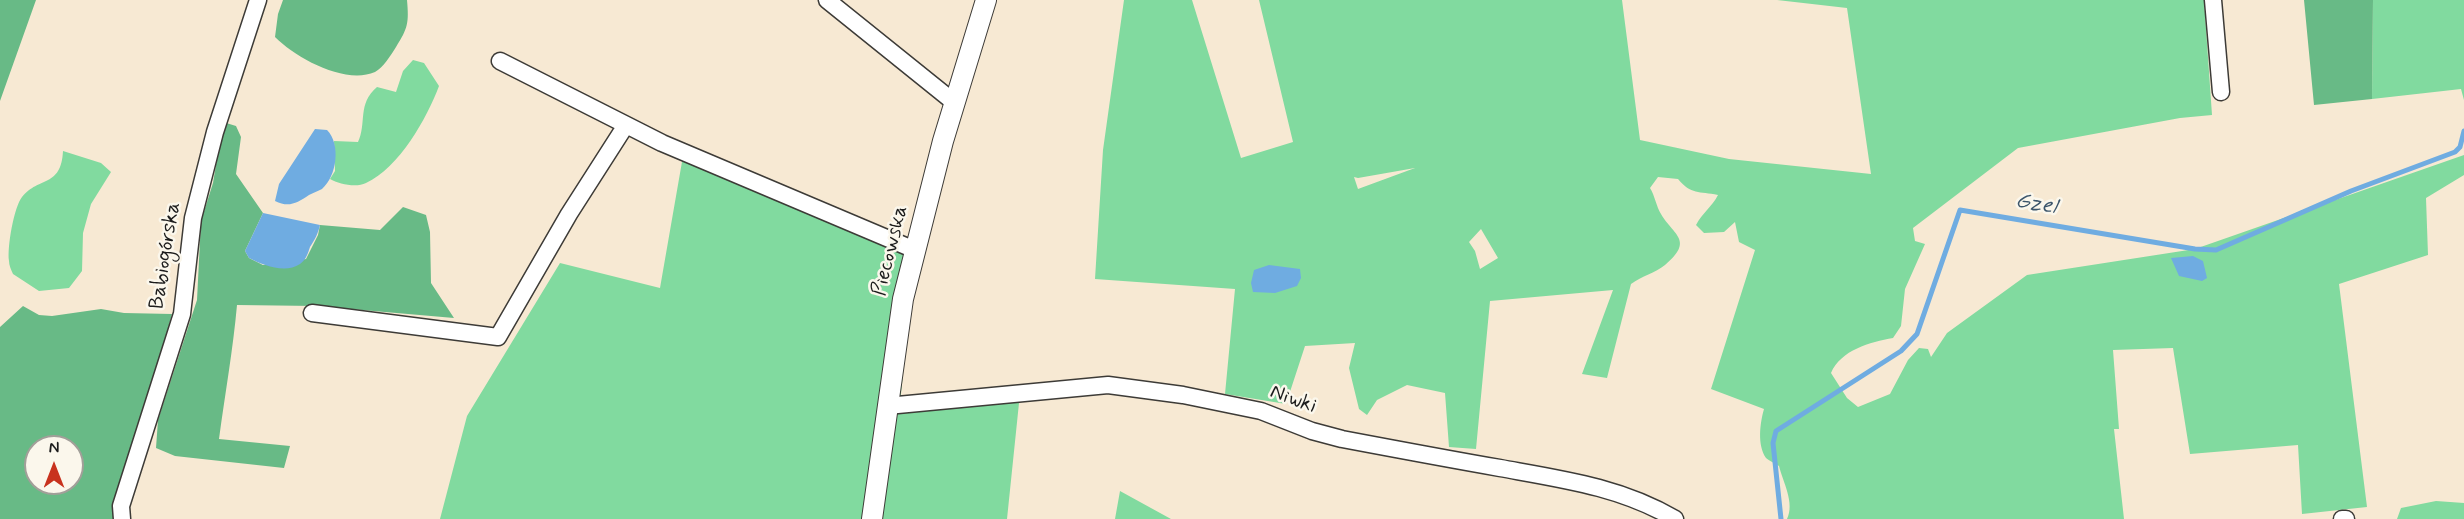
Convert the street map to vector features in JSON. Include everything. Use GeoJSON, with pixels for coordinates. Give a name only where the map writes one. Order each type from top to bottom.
{"type":"FeatureCollection","features":[{"type":"Feature","properties":{"kind":"street","name":"Babiogórska"},"geometry":{"type":"LineString","coordinates":[[122,519],[121,506],[182,314],[192,218],[215,132],[258,0]]}},
{"type":"Feature","properties":{"kind":"street"},"geometry":{"type":"LineString","coordinates":[[827,0],[955,103]]}},
{"type":"Feature","properties":{"kind":"street","name":"Piecowska"},"geometry":{"type":"LineString","coordinates":[[872,519],[903,298],[955,103],[986,0]]}},
{"type":"Feature","properties":{"kind":"street"},"geometry":{"type":"LineString","coordinates":[[2213,0],[2221,92]]}},
{"type":"Feature","properties":{"kind":"street"},"geometry":{"type":"LineString","coordinates":[[500,61],[662,143],[915,250]]}},
{"type":"Feature","properties":{"kind":"street"},"geometry":{"type":"LineString","coordinates":[[312,313],[498,337],[569,214],[626,125]]}},
{"type":"Feature","properties":{"kind":"street","name":"Niwki"},"geometry":{"type":"LineString","coordinates":[[887,406],[1108,385],[1183,395],[1261,411],[1342,440],[1568,480],[1616,492],[1654,507],[1675,519]]}},
{"type":"Feature","properties":{"kind":"green space"},"geometry":{"type":"Polygon","coordinates":[[[0,0],[36,0],[0,101],[0,0]]]}},
{"type":"Feature","properties":{"kind":"green space"},"geometry":{"type":"Polygon","coordinates":[[[283,0],[407,0],[407,25],[387,61],[378,70],[363,75],[350,75],[308,61],[275,37],[278,14],[283,0]]]}},
{"type":"Feature","properties":{"kind":"green space"},"geometry":{"type":"Polygon","coordinates":[[[1124,0],[1192,0],[1241,158],[1293,142],[1259,0],[1622,0],[1640,140],[1729,159],[1871,174],[1847,8],[1777,0],[2204,0],[2212,115],[2180,118],[2018,148],[1913,228],[1915,241],[1925,244],[1905,289],[1901,326],[1893,338],[1857,348],[1849,353],[1842,358],[1831,373],[1847,398],[1858,407],[1890,394],[1908,360],[1919,348],[1928,349],[1931,357],[1947,333],[2027,275],[2195,249],[2464,155],[2464,175],[2426,198],[2428,255],[2339,284],[2367,507],[2302,514],[2298,445],[2190,454],[2173,348],[2113,350],[2119,429],[2114,429],[2124,519],[1787,519],[1789,499],[1779,466],[1766,458],[1761,447],[1764,409],[1711,389],[1755,250],[1739,242],[1735,222],[1724,232],[1704,233],[1696,225],[1718,195],[1691,190],[1678,179],[1658,177],[1650,188],[1659,211],[1679,238],[1679,249],[1665,265],[1631,284],[1607,378],[1582,374],[1613,290],[1490,301],[1476,449],[1449,447],[1445,393],[1407,385],[1377,400],[1367,415],[1359,409],[1349,368],[1355,343],[1305,346],[1286,404],[1225,394],[1235,289],[1095,279],[1103,150],[1124,0]],[[1415,168],[1358,178],[1354,177],[1358,189],[1415,168]],[[1481,229],[1469,242],[1475,251],[1480,269],[1498,258],[1481,229]]]}},
{"type":"Feature","properties":{"kind":"green space"},"geometry":{"type":"Polygon","coordinates":[[[2304,0],[2373,0],[2372,99],[2314,105],[2304,0]]]}},
{"type":"Feature","properties":{"kind":"green space"},"geometry":{"type":"Polygon","coordinates":[[[2373,0],[2464,0],[2464,100],[2461,89],[2372,99],[2373,0]]]}},
{"type":"Feature","properties":{"kind":"green space"},"geometry":{"type":"Polygon","coordinates":[[[413,60],[424,63],[439,86],[427,113],[410,141],[390,166],[366,183],[348,185],[330,179],[335,171],[334,141],[358,142],[365,107],[371,93],[377,87],[396,92],[403,71],[413,60]]]}},
{"type":"Feature","properties":{"kind":"green space"},"geometry":{"type":"Polygon","coordinates":[[[223,122],[236,126],[241,137],[236,174],[263,213],[245,251],[249,258],[263,265],[306,259],[318,235],[320,225],[380,230],[403,207],[426,215],[430,232],[431,283],[454,318],[316,306],[237,305],[219,439],[290,446],[284,468],[175,456],[156,448],[158,420],[197,300],[201,221],[213,183],[223,122]]]}},
{"type":"Feature","properties":{"kind":"green space"},"geometry":{"type":"Polygon","coordinates":[[[63,151],[101,163],[111,172],[91,204],[83,233],[82,271],[69,288],[39,291],[13,274],[9,264],[12,228],[16,209],[22,197],[35,186],[54,176],[61,163],[63,151]]]}},
{"type":"Feature","properties":{"kind":"green space"},"geometry":{"type":"Polygon","coordinates":[[[683,156],[915,250],[900,404],[1019,403],[1007,519],[440,519],[467,416],[560,263],[660,288],[683,156]]]}},
{"type":"Feature","properties":{"kind":"green space"},"geometry":{"type":"Polygon","coordinates":[[[23,306],[39,315],[52,316],[101,309],[124,313],[172,314],[115,519],[0,519],[0,327],[23,306]]]}},
{"type":"Feature","properties":{"kind":"green space"},"geometry":{"type":"Polygon","coordinates":[[[1120,491],[1171,519],[1115,519],[1120,491]]]}},
{"type":"Feature","properties":{"kind":"green space"},"geometry":{"type":"Polygon","coordinates":[[[2436,501],[2464,503],[2464,519],[2397,519],[2401,508],[2436,501]]]}},
{"type":"Feature","properties":{"kind":"water"},"geometry":{"type":"Polygon","coordinates":[[[315,129],[327,130],[334,143],[336,151],[331,176],[322,189],[297,202],[285,204],[275,201],[279,184],[315,129]]]}},
{"type":"Feature","properties":{"kind":"water"},"geometry":{"type":"Polygon","coordinates":[[[263,213],[320,225],[300,264],[281,268],[267,266],[249,258],[245,251],[263,213]]]}},
{"type":"Feature","properties":{"kind":"water"},"geometry":{"type":"Polygon","coordinates":[[[2193,256],[2203,261],[2207,278],[2202,281],[2179,276],[2171,258],[2193,256]]]}},
{"type":"Feature","properties":{"kind":"water"},"geometry":{"type":"Polygon","coordinates":[[[1269,265],[1300,269],[1301,278],[1297,286],[1275,293],[1253,292],[1251,283],[1254,270],[1269,265]]]}},
{"type":"Feature","properties":{"kind":"waterway","name":"Gzel"},"geometry":{"type":"LineString","coordinates":[[1781,519],[1773,443],[1776,431],[1901,351],[1917,334],[1960,210],[2195,249],[2216,250],[2351,191],[2455,152],[2460,147],[2464,131]]}}]}
